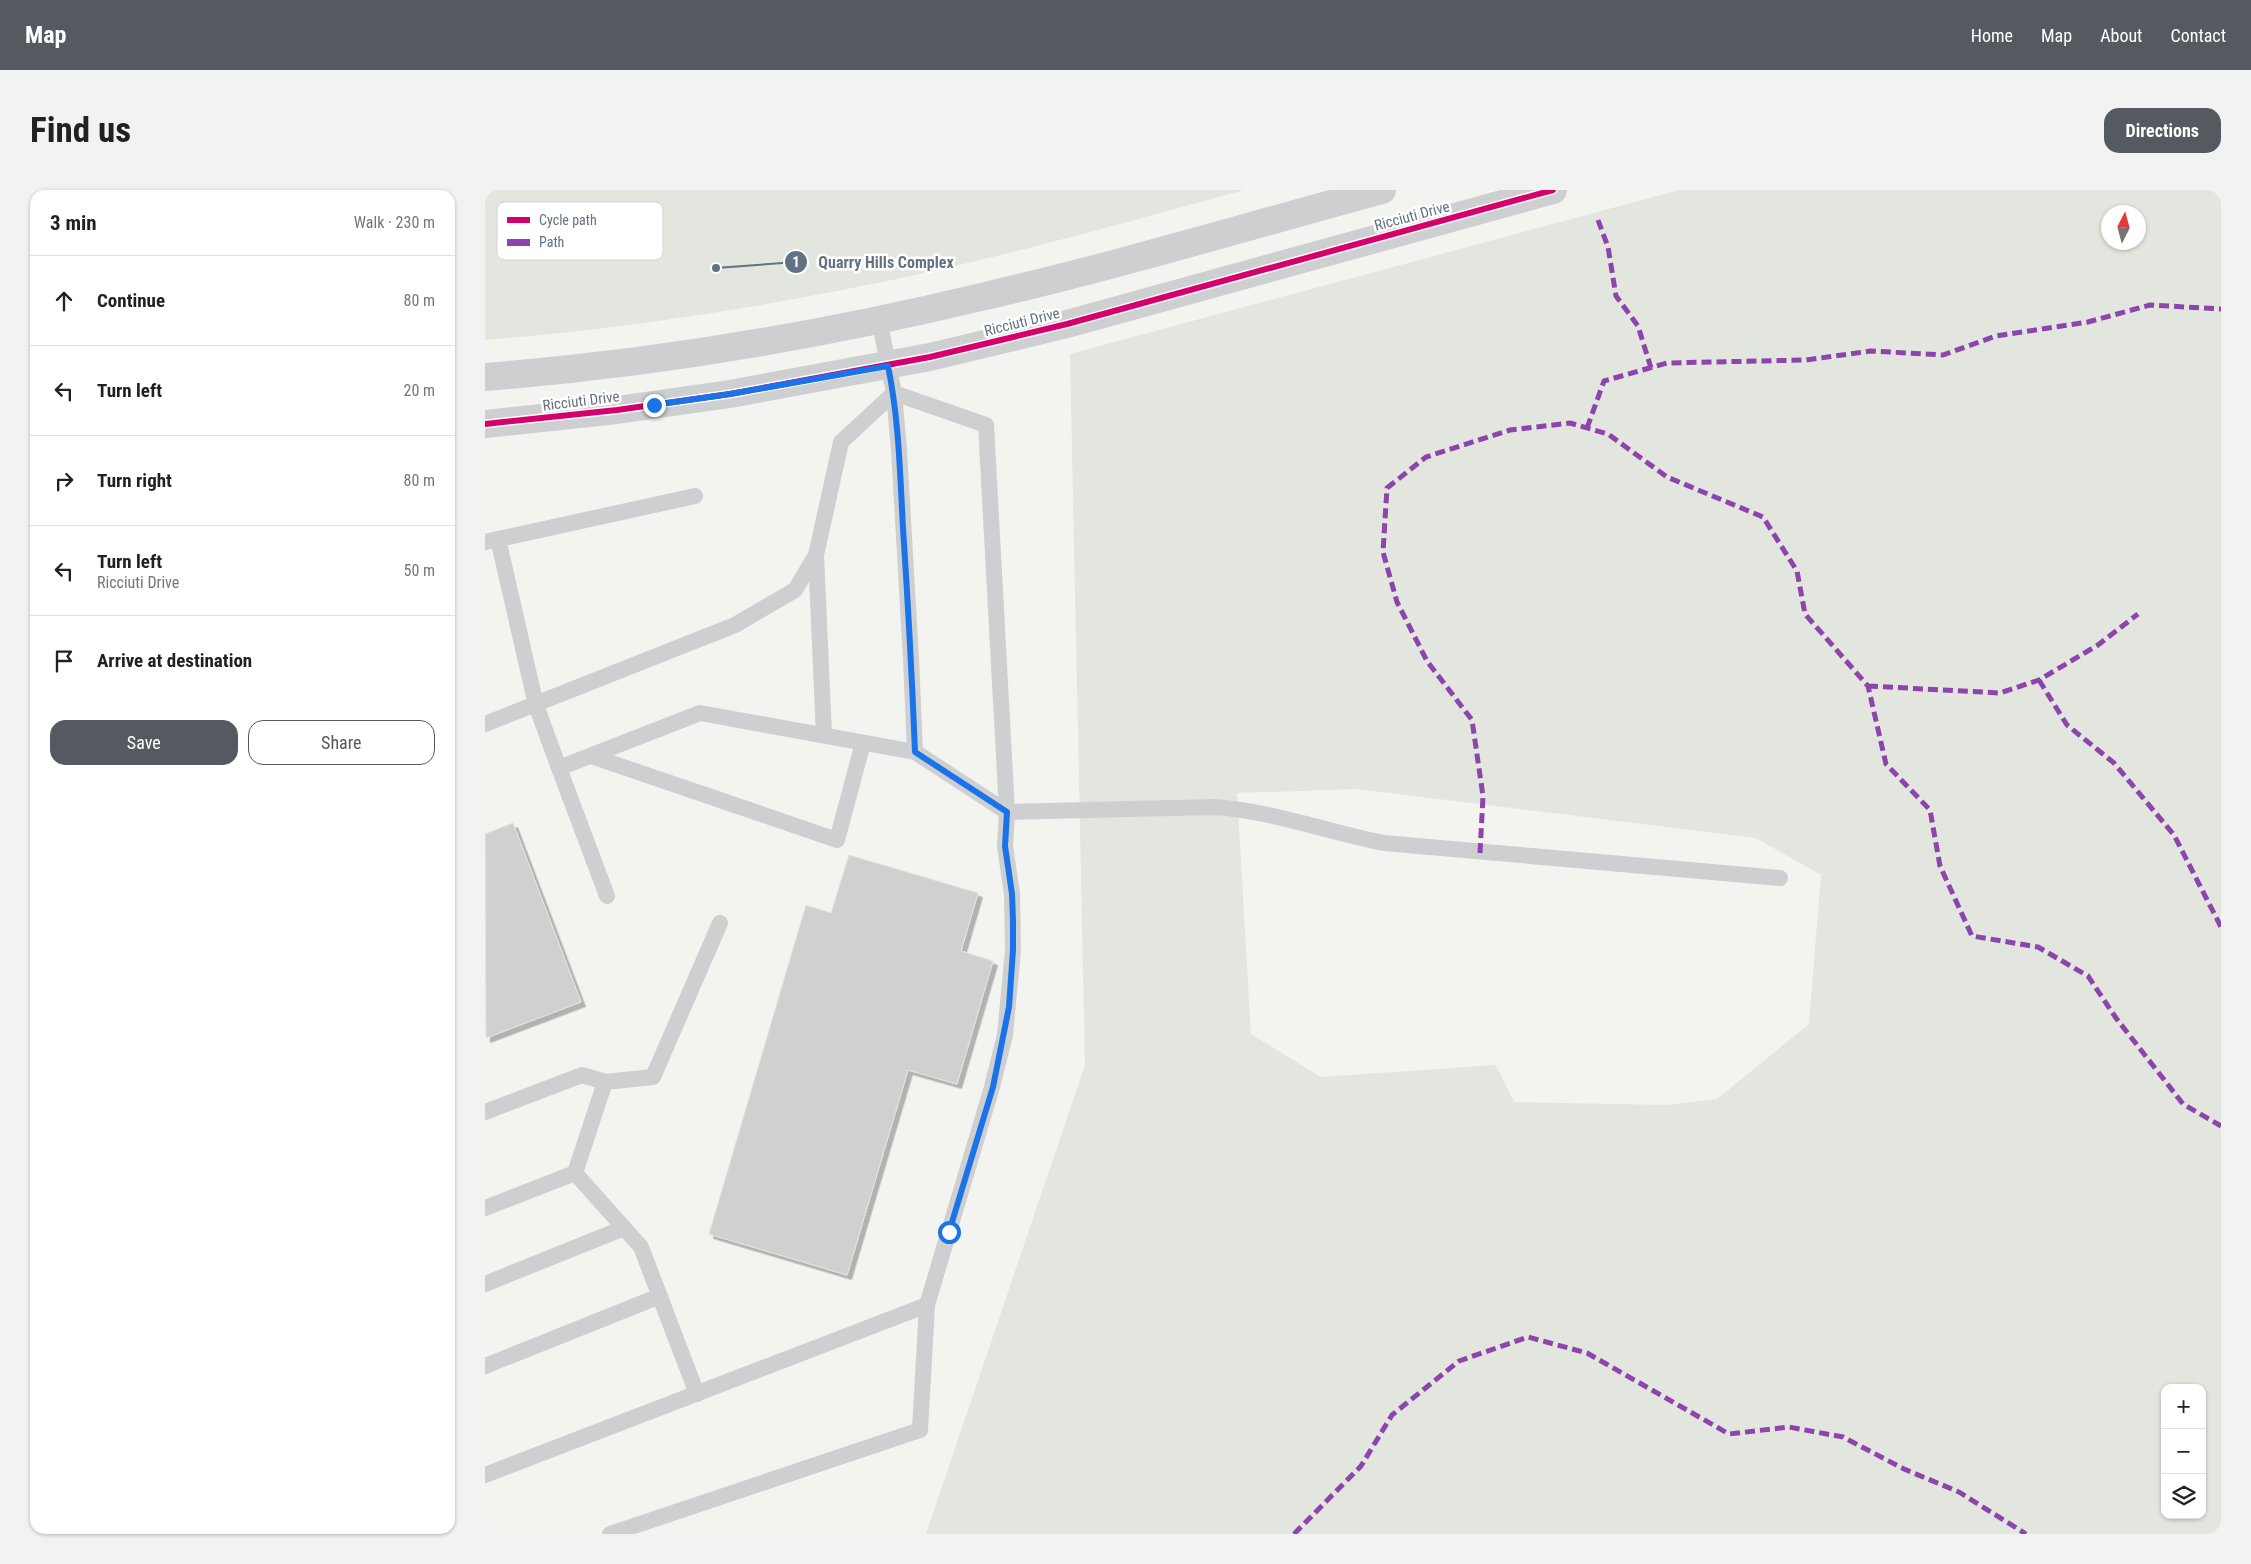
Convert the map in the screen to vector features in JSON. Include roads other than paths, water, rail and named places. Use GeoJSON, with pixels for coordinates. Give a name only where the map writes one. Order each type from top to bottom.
{"type":"FeatureCollection","features":[{"type":"Feature","properties":{"kind":"street"},"geometry":{"type":"LineString","coordinates":[[485,377],[543,372],[698,352],[879,319],[1043,282],[1383,190]]}},
{"type":"Feature","properties":{"kind":"street","name":"Ricciuti Drive"},"geometry":{"type":"LineString","coordinates":[[485,424],[598,412],[730,394],[888,366],[1083,320],[1552,190]]}},
{"type":"Feature","properties":{"kind":"lane"},"geometry":{"type":"LineString","coordinates":[[879,319],[894,393],[915,752]]}},
{"type":"Feature","properties":{"kind":"lane"},"geometry":{"type":"LineString","coordinates":[[824,735],[816,555],[841,442],[894,393]]}},
{"type":"Feature","properties":{"kind":"lane"},"geometry":{"type":"LineString","coordinates":[[610,1534],[920,1430],[927,1306],[993,1087],[1005,1035],[1013,950],[1012,894],[1005,846],[1007,812],[986,425],[894,393]]}},
{"type":"Feature","properties":{"kind":"lane"},"geometry":{"type":"LineString","coordinates":[[607,896],[536,704],[492,540],[695,496]]}},
{"type":"Feature","properties":{"kind":"lane"},"geometry":{"type":"LineString","coordinates":[[485,724],[735,625],[795,590],[816,555]]}},
{"type":"Feature","properties":{"kind":"lane"},"geometry":{"type":"LineString","coordinates":[[559,768],[700,713],[915,752],[1007,812],[1205,807],[1240,808],[1384,844],[1779,878]]}},
{"type":"Feature","properties":{"kind":"lane"},"geometry":{"type":"LineString","coordinates":[[591,756],[837,840],[863,743]]}},
{"type":"Feature","properties":{"kind":"lane"},"geometry":{"type":"LineString","coordinates":[[485,1112],[582,1075],[605,1082],[653,1077],[720,924]]}},
{"type":"Feature","properties":{"kind":"lane"},"geometry":{"type":"LineString","coordinates":[[575,1173],[605,1082]]}},
{"type":"Feature","properties":{"kind":"lane"},"geometry":{"type":"LineString","coordinates":[[575,1173],[641,1247],[697,1394]]}},
{"type":"Feature","properties":{"kind":"lane"},"geometry":{"type":"LineString","coordinates":[[485,1208],[575,1173]]}},
{"type":"Feature","properties":{"kind":"lane"},"geometry":{"type":"LineString","coordinates":[[485,1284],[624,1228]]}},
{"type":"Feature","properties":{"kind":"lane"},"geometry":{"type":"LineString","coordinates":[[485,1366],[659,1296]]}},
{"type":"Feature","properties":{"kind":"lane"},"geometry":{"type":"LineString","coordinates":[[485,1475],[927,1306]]}},
{"type":"Feature","properties":{"kind":"place","name":"Quarry Hills Complex"},"geometry":{"type":"Point","coordinates":[716,268]}}]}
